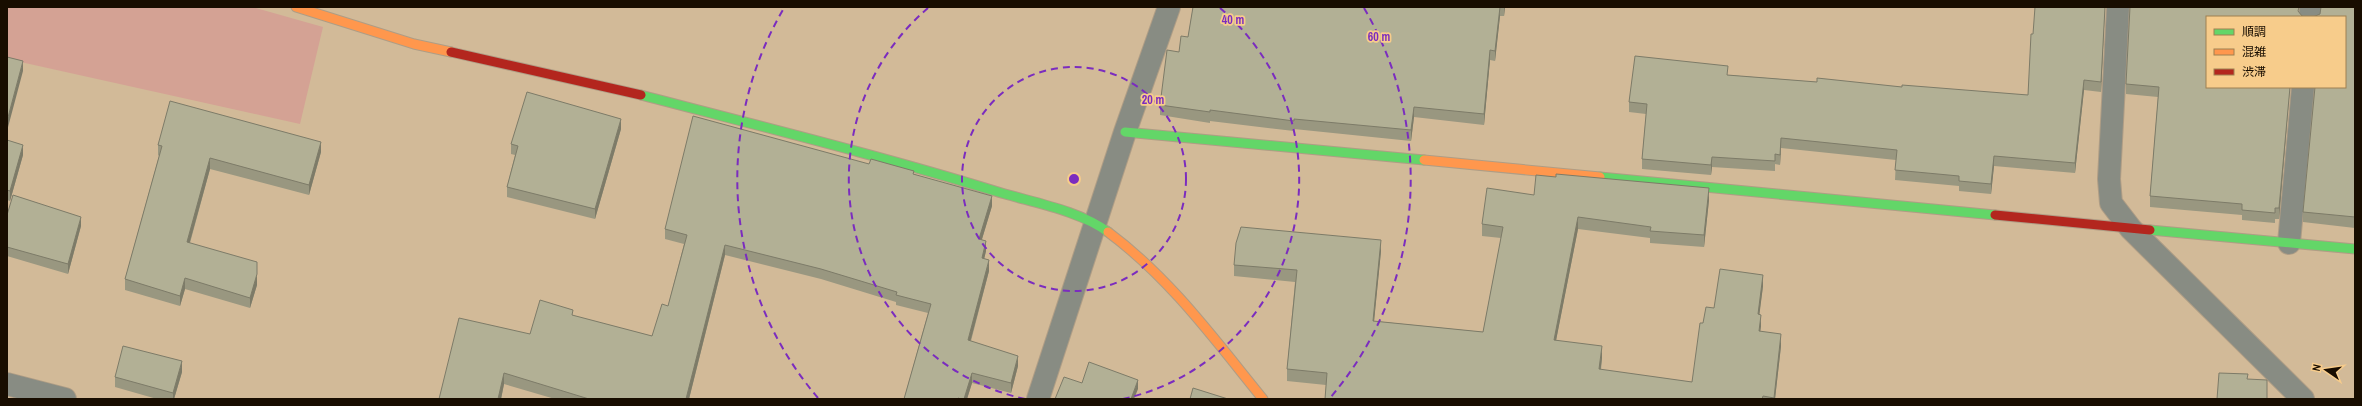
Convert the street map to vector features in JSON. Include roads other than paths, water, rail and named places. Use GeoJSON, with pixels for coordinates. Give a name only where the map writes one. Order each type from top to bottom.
{"type":"FeatureCollection","features":[{"type":"Feature","properties":{"kind":"street"},"geometry":{"type":"LineString","coordinates":[[296,7],[414,44],[637,94],[934,172],[1096,223],[1131,249],[1180,296],[1263,399]]}},
{"type":"Feature","properties":{"kind":"street"},"geometry":{"type":"LineString","coordinates":[[1038,399],[1125,132],[1169,7]]}},
{"type":"Feature","properties":{"kind":"street"},"geometry":{"type":"LineString","coordinates":[[2118,7],[2109,179],[2111,203],[2131,229],[2303,399]]}},
{"type":"Feature","properties":{"kind":"street"},"geometry":{"type":"LineString","coordinates":[[2289,243],[2303,88]]}},
{"type":"Feature","properties":{"kind":"street"},"geometry":{"type":"LineString","coordinates":[[1125,132],[2131,229],[2355,249]]}},
{"type":"Feature","properties":{"kind":"street"},"geometry":{"type":"LineString","coordinates":[[7,384],[65,399]]}}]}
